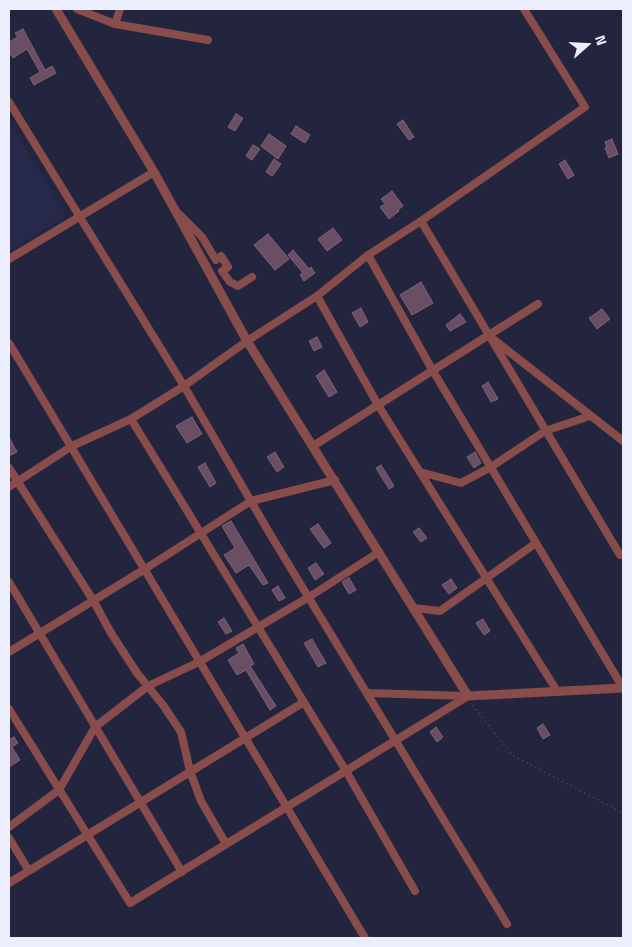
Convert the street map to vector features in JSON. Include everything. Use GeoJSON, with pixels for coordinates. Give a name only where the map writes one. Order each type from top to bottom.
{"type":"FeatureCollection","features":[{"type":"Feature","properties":{"kind":"street"},"geometry":{"type":"LineString","coordinates":[[56,9],[154,172],[247,340],[468,696]]}},
{"type":"Feature","properties":{"kind":"street"},"geometry":{"type":"LineString","coordinates":[[77,9],[115,24],[208,40]]}},
{"type":"Feature","properties":{"kind":"street"},"geometry":{"type":"LineString","coordinates":[[115,24],[120,9]]}},
{"type":"Feature","properties":{"kind":"street"},"geometry":{"type":"LineString","coordinates":[[9,488],[72,446],[131,419],[184,386],[247,340],[317,296],[368,256],[585,107],[524,9]]}},
{"type":"Feature","properties":{"kind":"street"},"geometry":{"type":"LineString","coordinates":[[9,102],[184,386],[251,501],[507,924]]}},
{"type":"Feature","properties":{"kind":"street"},"geometry":{"type":"LineString","coordinates":[[9,259],[154,172]]}},
{"type":"Feature","properties":{"kind":"street"},"geometry":{"type":"LineString","coordinates":[[174,208],[202,237],[216,260],[221,256],[228,267],[222,271],[230,282],[238,286],[252,278]]}},
{"type":"Feature","properties":{"kind":"street"},"geometry":{"type":"LineString","coordinates":[[421,221],[620,555]]}},
{"type":"Feature","properties":{"kind":"street"},"geometry":{"type":"LineString","coordinates":[[367,693],[468,696],[623,688],[433,371],[368,256]]}},
{"type":"Feature","properties":{"kind":"street"},"geometry":{"type":"LineString","coordinates":[[317,296],[378,405],[557,691]]}},
{"type":"Feature","properties":{"kind":"street"},"geometry":{"type":"LineString","coordinates":[[313,446],[538,304]]}},
{"type":"Feature","properties":{"kind":"street"},"geometry":{"type":"LineString","coordinates":[[488,336],[623,441]]}},
{"type":"Feature","properties":{"kind":"street"},"geometry":{"type":"LineString","coordinates":[[9,343],[365,938]]}},
{"type":"Feature","properties":{"kind":"street"},"geometry":{"type":"LineString","coordinates":[[420,472],[462,483],[491,467],[545,430],[590,416]]}},
{"type":"Feature","properties":{"kind":"street"},"geometry":{"type":"LineString","coordinates":[[131,419],[346,771],[415,891]]}},
{"type":"Feature","properties":{"kind":"street"},"geometry":{"type":"LineString","coordinates":[[9,468],[137,673],[163,705],[181,732],[190,771],[201,801],[226,844]]}},
{"type":"Feature","properties":{"kind":"street"},"geometry":{"type":"LineString","coordinates":[[9,652],[145,570],[251,501],[334,480]]}},
{"type":"Feature","properties":{"kind":"street"},"geometry":{"type":"LineString","coordinates":[[414,608],[440,611],[536,543]]}},
{"type":"Feature","properties":{"kind":"street"},"geometry":{"type":"LineString","coordinates":[[9,827],[60,790],[95,727],[148,686],[199,662],[258,628],[379,552]]}},
{"type":"Feature","properties":{"kind":"street"},"geometry":{"type":"LineString","coordinates":[[9,582],[182,872]]}},
{"type":"Feature","properties":{"kind":"street"},"geometry":{"type":"LineString","coordinates":[[9,709],[130,904],[468,696]]}},
{"type":"Feature","properties":{"kind":"street"},"geometry":{"type":"LineString","coordinates":[[9,883],[304,702]]}},
{"type":"Feature","properties":{"kind":"street"},"geometry":{"type":"LineString","coordinates":[[9,838],[29,871]]}},
{"type":"Feature","properties":{"kind":"path"},"geometry":{"type":"LineString","coordinates":[[468,696],[481,716],[512,755],[623,813]]}},
{"type":"Feature","properties":{"kind":"shaded area"},"geometry":{"type":"Polygon","coordinates":[[[9,121],[66,216],[9,251],[9,121]]]}},
{"type":"Feature","properties":{"kind":"building"},"geometry":{"type":"Polygon","coordinates":[[[23,29],[45,70],[52,66],[56,73],[34,85],[30,78],[40,72],[27,49],[13,58],[9,51],[9,42],[18,37],[15,33],[23,29]]]}},
{"type":"Feature","properties":{"kind":"building"},"geometry":{"type":"Polygon","coordinates":[[[236,114],[243,118],[235,131],[228,127],[236,114]]]}},
{"type":"Feature","properties":{"kind":"building"},"geometry":{"type":"Polygon","coordinates":[[[403,120],[414,137],[409,140],[397,124],[403,120]]]}},
{"type":"Feature","properties":{"kind":"building"},"geometry":{"type":"Polygon","coordinates":[[[296,126],[310,135],[305,143],[291,134],[296,126]]]}},
{"type":"Feature","properties":{"kind":"building"},"geometry":{"type":"Polygon","coordinates":[[[269,134],[286,146],[278,159],[261,146],[269,134]]]}},
{"type":"Feature","properties":{"kind":"building"},"geometry":{"type":"Polygon","coordinates":[[[612,139],[618,154],[609,158],[605,142],[612,139]]]}},
{"type":"Feature","properties":{"kind":"building"},"geometry":{"type":"Polygon","coordinates":[[[253,145],[260,149],[252,160],[246,156],[253,145]]]}},
{"type":"Feature","properties":{"kind":"building"},"geometry":{"type":"Polygon","coordinates":[[[274,159],[281,164],[272,176],[266,172],[274,159]]]}},
{"type":"Feature","properties":{"kind":"building"},"geometry":{"type":"Polygon","coordinates":[[[565,160],[574,175],[568,179],[559,164],[565,160]]]}},
{"type":"Feature","properties":{"kind":"building"},"geometry":{"type":"Polygon","coordinates":[[[392,191],[403,206],[389,219],[380,207],[385,204],[381,199],[392,191]]]}},
{"type":"Feature","properties":{"kind":"building"},"geometry":{"type":"Polygon","coordinates":[[[333,228],[342,240],[327,251],[318,239],[333,228]]]}},
{"type":"Feature","properties":{"kind":"building"},"geometry":{"type":"Polygon","coordinates":[[[268,234],[289,259],[275,270],[254,245],[268,234]]]}},
{"type":"Feature","properties":{"kind":"building"},"geometry":{"type":"Polygon","coordinates":[[[293,250],[309,269],[311,267],[315,273],[304,281],[300,275],[303,273],[288,255],[293,250]]]}},
{"type":"Feature","properties":{"kind":"building"},"geometry":{"type":"Polygon","coordinates":[[[421,282],[433,303],[412,315],[400,295],[421,282]]]}},
{"type":"Feature","properties":{"kind":"building"},"geometry":{"type":"Polygon","coordinates":[[[361,308],[368,322],[360,327],[352,313],[361,308]]]}},
{"type":"Feature","properties":{"kind":"building"},"geometry":{"type":"Polygon","coordinates":[[[602,309],[610,319],[597,329],[589,318],[602,309]]]}},
{"type":"Feature","properties":{"kind":"building"},"geometry":{"type":"Polygon","coordinates":[[[460,314],[466,322],[450,331],[446,325],[460,314]]]}},
{"type":"Feature","properties":{"kind":"building"},"geometry":{"type":"Polygon","coordinates":[[[317,337],[322,347],[314,351],[309,341],[317,337]]]}},
{"type":"Feature","properties":{"kind":"building"},"geometry":{"type":"Polygon","coordinates":[[[324,370],[337,392],[329,397],[316,376],[324,370]]]}},
{"type":"Feature","properties":{"kind":"building"},"geometry":{"type":"Polygon","coordinates":[[[488,382],[498,399],[491,402],[482,386],[488,382]]]}},
{"type":"Feature","properties":{"kind":"building"},"geometry":{"type":"Polygon","coordinates":[[[192,417],[202,434],[187,443],[176,426],[192,417]]]}},
{"type":"Feature","properties":{"kind":"building"},"geometry":{"type":"Polygon","coordinates":[[[9,437],[17,452],[9,456],[9,437]]]}},
{"type":"Feature","properties":{"kind":"building"},"geometry":{"type":"Polygon","coordinates":[[[275,452],[284,467],[277,472],[267,457],[275,452]]]}},
{"type":"Feature","properties":{"kind":"building"},"geometry":{"type":"Polygon","coordinates":[[[475,452],[481,463],[474,468],[467,457],[475,452]]]}},
{"type":"Feature","properties":{"kind":"building"},"geometry":{"type":"Polygon","coordinates":[[[205,463],[216,483],[210,487],[198,467],[205,463]]]}},
{"type":"Feature","properties":{"kind":"building"},"geometry":{"type":"Polygon","coordinates":[[[381,465],[394,486],[389,489],[376,468],[381,465]]]}},
{"type":"Feature","properties":{"kind":"building"},"geometry":{"type":"Polygon","coordinates":[[[231,521],[268,583],[263,585],[249,565],[236,573],[224,555],[235,548],[222,526],[231,521]]]}},
{"type":"Feature","properties":{"kind":"building"},"geometry":{"type":"Polygon","coordinates":[[[318,524],[331,543],[324,548],[310,529],[318,524]]]}},
{"type":"Feature","properties":{"kind":"building"},"geometry":{"type":"Polygon","coordinates":[[[419,528],[427,538],[421,542],[413,532],[419,528]]]}},
{"type":"Feature","properties":{"kind":"building"},"geometry":{"type":"Polygon","coordinates":[[[316,563],[324,574],[315,580],[308,568],[316,563]]]}},
{"type":"Feature","properties":{"kind":"building"},"geometry":{"type":"Polygon","coordinates":[[[349,578],[356,590],[349,594],[342,582],[349,578]]]}},
{"type":"Feature","properties":{"kind":"building"},"geometry":{"type":"Polygon","coordinates":[[[451,579],[457,588],[449,594],[442,585],[451,579]]]}},
{"type":"Feature","properties":{"kind":"building"},"geometry":{"type":"Polygon","coordinates":[[[278,586],[285,598],[279,601],[272,590],[278,586]]]}},
{"type":"Feature","properties":{"kind":"building"},"geometry":{"type":"Polygon","coordinates":[[[224,618],[232,631],[226,634],[218,622],[224,618]]]}},
{"type":"Feature","properties":{"kind":"building"},"geometry":{"type":"Polygon","coordinates":[[[483,619],[490,631],[484,635],[476,623],[483,619]]]}},
{"type":"Feature","properties":{"kind":"building"},"geometry":{"type":"Polygon","coordinates":[[[312,639],[326,663],[318,667],[304,643],[312,639]]]}},
{"type":"Feature","properties":{"kind":"building"},"geometry":{"type":"Polygon","coordinates":[[[243,644],[254,664],[250,666],[276,706],[270,710],[246,670],[237,675],[228,660],[239,653],[236,648],[243,644]]]}},
{"type":"Feature","properties":{"kind":"building"},"geometry":{"type":"Polygon","coordinates":[[[543,724],[550,735],[543,739],[537,728],[543,724]]]}},
{"type":"Feature","properties":{"kind":"building"},"geometry":{"type":"Polygon","coordinates":[[[436,727],[443,737],[437,742],[430,732],[436,727]]]}},
{"type":"Feature","properties":{"kind":"building"},"geometry":{"type":"Polygon","coordinates":[[[14,737],[18,743],[12,747],[20,760],[9,767],[9,740],[14,737]]]}}]}
